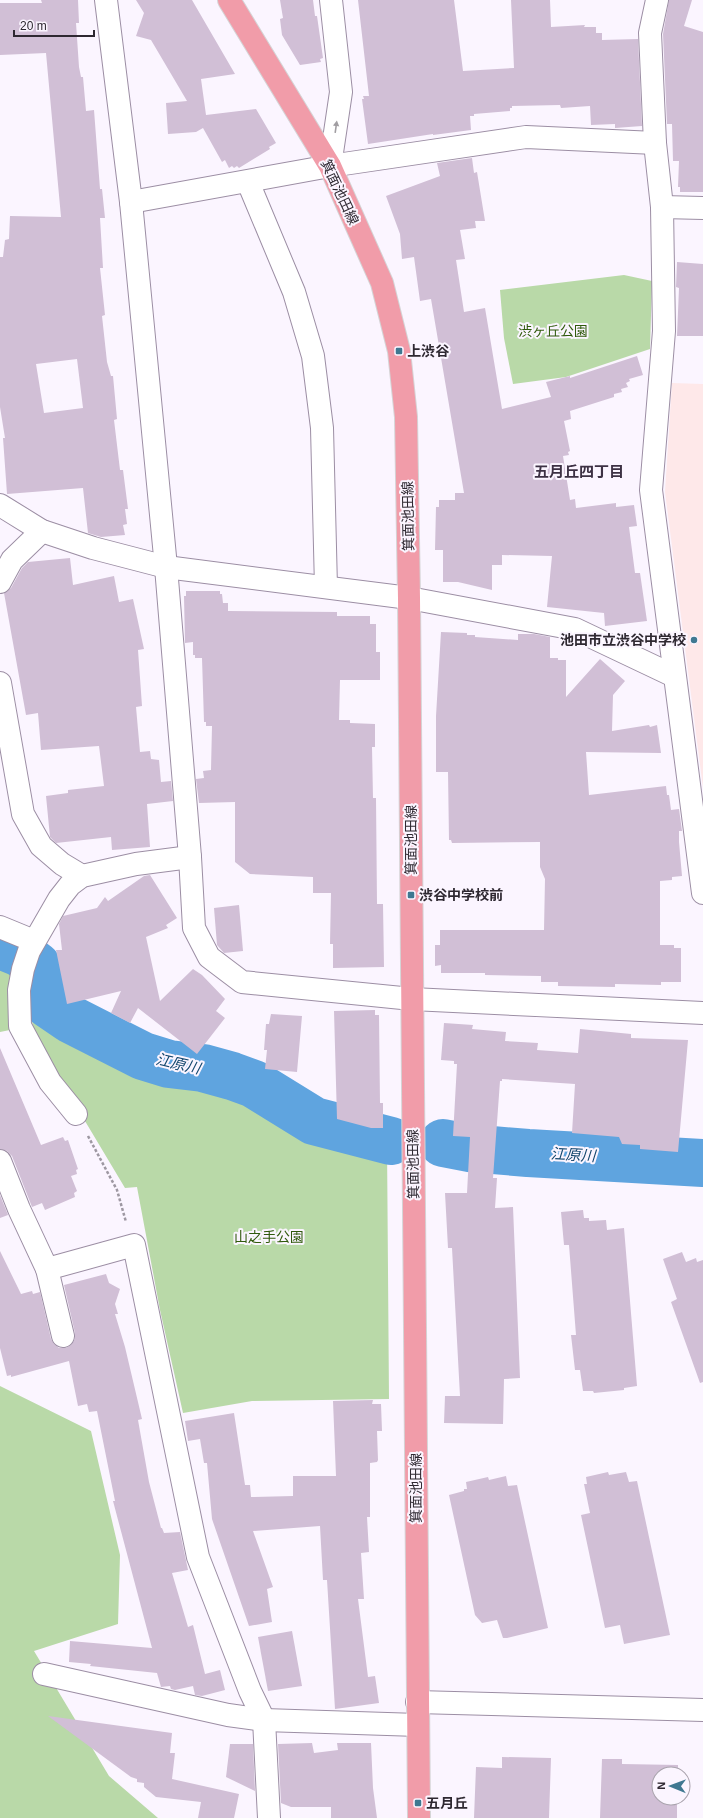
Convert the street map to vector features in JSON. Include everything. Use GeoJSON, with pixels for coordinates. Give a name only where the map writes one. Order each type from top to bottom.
{"type":"FeatureCollection","features":[{"type":"Feature","properties":{"kind":"main road","name":"箕面池田線"},"geometry":{"type":"LineString","coordinates":[[229,0],[330,166],[382,283],[399,351],[406,417],[410,598],[419,1818]]}},
{"type":"Feature","properties":{"kind":"street"},"geometry":{"type":"LineString","coordinates":[[106,0],[131,202],[166,567],[190,857],[194,928],[209,957],[242,982],[412,999],[703,1014]]}},
{"type":"Feature","properties":{"kind":"street"},"geometry":{"type":"LineString","coordinates":[[330,166],[341,92],[331,0]]}},
{"type":"Feature","properties":{"kind":"street"},"geometry":{"type":"LineString","coordinates":[[657,0],[650,33],[655,143],[662,207],[664,330],[651,490],[703,893]]}},
{"type":"Feature","properties":{"kind":"street"},"geometry":{"type":"LineString","coordinates":[[131,202],[330,166],[526,137],[655,143]]}},
{"type":"Feature","properties":{"kind":"street"},"geometry":{"type":"LineString","coordinates":[[248,182],[294,292],[313,356],[322,428],[326,587]]}},
{"type":"Feature","properties":{"kind":"street"},"geometry":{"type":"LineString","coordinates":[[662,207],[703,208]]}},
{"type":"Feature","properties":{"kind":"street"},"geometry":{"type":"LineString","coordinates":[[0,505],[42,531],[93,548],[166,567],[410,598],[575,628],[674,676]]}},
{"type":"Feature","properties":{"kind":"street"},"geometry":{"type":"LineString","coordinates":[[0,582],[12,560],[42,531]]}},
{"type":"Feature","properties":{"kind":"street"},"geometry":{"type":"LineString","coordinates":[[0,683],[23,814],[41,846],[62,864],[82,876]]}},
{"type":"Feature","properties":{"kind":"street"},"geometry":{"type":"LineString","coordinates":[[76,1114],[50,1082],[20,1026],[19,990],[29,954],[59,899],[70,885],[82,876],[136,864],[190,857]]}},
{"type":"Feature","properties":{"kind":"street"},"geometry":{"type":"LineString","coordinates":[[0,927],[29,954]]}},
{"type":"Feature","properties":{"kind":"street"},"geometry":{"type":"LineString","coordinates":[[0,1161],[19,1209],[47,1269],[63,1336]]}},
{"type":"Feature","properties":{"kind":"street"},"geometry":{"type":"LineString","coordinates":[[47,1269],[134,1245],[198,1557],[250,1691],[264,1720],[269,1818]]}},
{"type":"Feature","properties":{"kind":"street"},"geometry":{"type":"LineString","coordinates":[[44,1674],[228,1715],[264,1720],[418,1724]]}},
{"type":"Feature","properties":{"kind":"street"},"geometry":{"type":"LineString","coordinates":[[417,1702],[703,1710]]}},
{"type":"Feature","properties":{"kind":"path"},"geometry":{"type":"LineString","coordinates":[[76,1114],[117,1190],[134,1245]]}},
{"type":"Feature","properties":{"kind":"shaded area","name":"池田市立渋谷中学校"},"geometry":{"type":"Polygon","coordinates":[[[672,383],[703,384],[703,788],[665,492],[672,383]]]}},
{"type":"Feature","properties":{"kind":"green space","name":"渋ヶ丘公園"},"geometry":{"type":"Polygon","coordinates":[[[624,275],[652,281],[650,349],[566,377],[513,384],[504,338],[500,290],[624,275]]]}},
{"type":"Feature","properties":{"kind":"green space"},"geometry":{"type":"Polygon","coordinates":[[[0,948],[35,958],[10,1030],[0,1032],[0,948]]]}},
{"type":"Feature","properties":{"kind":"green space","name":"山之手公園"},"geometry":{"type":"Polygon","coordinates":[[[33,976],[40,1002],[54,1015],[141,1063],[194,1070],[234,1079],[319,1127],[387,1143],[389,1399],[252,1401],[183,1413],[160,1310],[137,1187],[125,1188],[36,1039],[30,1008],[33,976]]]}},
{"type":"Feature","properties":{"kind":"green space"},"geometry":{"type":"Polygon","coordinates":[[[0,1386],[91,1431],[120,1555],[118,1624],[34,1651],[109,1776],[158,1818],[0,1818],[0,1386]]]}},
{"type":"Feature","properties":{"kind":"building"},"geometry":{"type":"Polygon","coordinates":[[[41,0],[78,0],[79,23],[76,23],[79,67],[81,77],[83,77],[86,111],[94,110],[100,189],[102,189],[105,218],[100,218],[103,268],[100,268],[105,315],[102,316],[107,362],[111,376],[113,376],[117,419],[114,420],[120,470],[123,470],[128,509],[125,509],[127,524],[123,525],[125,535],[101,537],[88,533],[83,488],[7,494],[3,438],[5,438],[0,407],[0,257],[3,257],[5,240],[9,239],[10,216],[61,217],[46,53],[0,55],[0,3],[42,3],[41,0]],[[77,359],[36,364],[44,413],[83,408],[77,359]]]}},
{"type":"Feature","properties":{"kind":"building"},"geometry":{"type":"Polygon","coordinates":[[[136,0],[192,0],[235,74],[201,79],[206,115],[256,109],[276,143],[269,147],[270,149],[239,168],[237,166],[234,168],[232,166],[229,168],[225,160],[222,162],[203,128],[196,132],[168,134],[166,103],[187,101],[151,40],[136,36],[144,13],[136,0]]]}},
{"type":"Feature","properties":{"kind":"building"},"geometry":{"type":"Polygon","coordinates":[[[280,0],[313,0],[315,16],[317,16],[323,58],[320,59],[321,62],[300,65],[282,35],[280,19],[283,18],[280,0]]]}},
{"type":"Feature","properties":{"kind":"building"},"geometry":{"type":"Polygon","coordinates":[[[358,0],[454,0],[463,71],[514,68],[511,0],[550,0],[551,27],[585,25],[584,27],[596,27],[596,33],[602,33],[602,40],[638,39],[642,126],[615,128],[615,124],[591,125],[590,106],[561,108],[560,105],[512,106],[510,111],[474,114],[474,116],[470,116],[471,130],[368,144],[362,99],[364,99],[363,96],[369,96],[358,0]]]}},
{"type":"Feature","properties":{"kind":"building"},"geometry":{"type":"Polygon","coordinates":[[[669,0],[692,0],[684,26],[703,32],[703,192],[680,192],[680,187],[678,187],[679,161],[673,161],[672,124],[667,124],[663,34],[669,0]]]}},
{"type":"Feature","properties":{"kind":"building"},"geometry":{"type":"Polygon","coordinates":[[[472,158],[474,173],[477,172],[485,221],[475,221],[476,228],[460,230],[465,259],[456,260],[464,312],[485,308],[502,409],[551,397],[546,382],[570,376],[570,378],[637,356],[643,375],[629,379],[630,381],[626,383],[628,387],[621,389],[622,392],[614,394],[614,397],[570,411],[571,419],[564,421],[570,451],[568,452],[569,455],[563,456],[570,500],[575,499],[576,508],[616,503],[616,507],[634,505],[637,526],[629,527],[635,573],[640,573],[647,621],[605,626],[604,613],[547,607],[552,556],[502,555],[502,565],[492,565],[492,590],[458,582],[443,582],[443,550],[435,550],[436,507],[439,507],[439,500],[455,500],[455,493],[464,493],[431,299],[420,301],[414,257],[402,259],[400,234],[386,196],[440,176],[437,163],[472,158]]]}},
{"type":"Feature","properties":{"kind":"building"},"geometry":{"type":"Polygon","coordinates":[[[677,262],[703,264],[703,336],[677,336],[679,288],[676,287],[677,262]]]}},
{"type":"Feature","properties":{"kind":"building"},"geometry":{"type":"Polygon","coordinates":[[[70,558],[73,585],[114,576],[119,602],[133,599],[144,649],[138,650],[142,706],[136,707],[140,752],[150,751],[151,759],[159,760],[161,782],[171,781],[173,801],[147,804],[150,847],[112,850],[111,837],[56,843],[50,837],[46,796],[68,793],[68,790],[104,786],[99,746],[41,750],[38,713],[26,715],[4,593],[11,588],[22,568],[28,562],[70,558]]]}},
{"type":"Feature","properties":{"kind":"building"},"geometry":{"type":"Polygon","coordinates":[[[186,591],[220,591],[220,594],[222,594],[223,603],[228,603],[228,611],[337,612],[337,616],[370,616],[370,624],[376,624],[376,652],[380,652],[380,680],[340,680],[339,720],[350,720],[350,723],[375,724],[375,747],[372,747],[373,798],[376,798],[377,904],[383,904],[384,967],[333,968],[333,944],[330,944],[331,893],[313,893],[313,877],[250,874],[235,862],[235,802],[199,803],[196,779],[204,778],[203,771],[211,770],[212,726],[206,726],[206,722],[204,722],[202,658],[195,658],[195,655],[193,655],[193,642],[185,643],[184,596],[186,596],[186,591]]]}},
{"type":"Feature","properties":{"kind":"building"},"geometry":{"type":"Polygon","coordinates":[[[441,632],[467,633],[467,635],[475,635],[475,637],[518,640],[518,634],[534,634],[550,637],[550,658],[566,660],[566,697],[600,659],[625,681],[613,695],[612,731],[657,725],[661,753],[586,752],[589,795],[666,786],[671,810],[679,809],[682,831],[679,831],[679,842],[682,876],[672,877],[672,880],[660,881],[660,945],[674,945],[674,948],[681,948],[681,982],[661,982],[661,985],[615,984],[615,987],[558,986],[558,982],[541,982],[541,976],[485,975],[485,973],[441,973],[441,965],[435,966],[435,945],[440,945],[440,930],[544,930],[545,879],[540,867],[540,842],[452,843],[451,840],[449,840],[448,772],[436,772],[436,716],[441,632]]]}},
{"type":"Feature","properties":{"kind":"building"},"geometry":{"type":"Polygon","coordinates":[[[150,875],[177,918],[166,925],[168,928],[146,937],[160,1001],[193,969],[202,975],[225,999],[216,1011],[225,1018],[197,1054],[138,1008],[130,1023],[111,1013],[121,991],[67,1004],[56,950],[62,950],[59,924],[63,916],[97,908],[105,897],[108,901],[144,876],[150,875]]]}},
{"type":"Feature","properties":{"kind":"building"},"geometry":{"type":"Polygon","coordinates":[[[239,905],[243,951],[224,953],[217,945],[214,908],[239,905]]]}},
{"type":"Feature","properties":{"kind":"building"},"geometry":{"type":"Polygon","coordinates":[[[375,1010],[375,1015],[379,1015],[380,1103],[383,1103],[383,1128],[371,1128],[337,1119],[334,1011],[375,1010]]]}},
{"type":"Feature","properties":{"kind":"building"},"geometry":{"type":"Polygon","coordinates":[[[271,1014],[302,1016],[297,1072],[265,1069],[267,1050],[264,1050],[266,1024],[269,1024],[271,1014]]]}},
{"type":"Feature","properties":{"kind":"building"},"geometry":{"type":"Polygon","coordinates":[[[444,1023],[473,1025],[472,1029],[506,1032],[505,1041],[538,1043],[537,1050],[578,1053],[580,1029],[631,1034],[631,1038],[688,1040],[678,1152],[640,1149],[640,1145],[622,1144],[619,1137],[572,1133],[575,1084],[502,1079],[502,1081],[500,1081],[493,1178],[497,1178],[495,1208],[513,1207],[520,1378],[504,1379],[503,1424],[444,1423],[445,1396],[460,1396],[452,1248],[448,1248],[445,1193],[467,1193],[470,1137],[453,1136],[457,1064],[454,1064],[454,1061],[441,1060],[444,1023]]]}},
{"type":"Feature","properties":{"kind":"building"},"geometry":{"type":"Polygon","coordinates":[[[0,1048],[41,1145],[63,1137],[65,1141],[68,1140],[78,1169],[76,1170],[77,1174],[71,1176],[77,1191],[74,1193],[75,1197],[45,1210],[42,1203],[32,1207],[12,1156],[7,1151],[0,1149],[0,1048]]]}},
{"type":"Feature","properties":{"kind":"building"},"geometry":{"type":"Polygon","coordinates":[[[0,1195],[8,1215],[0,1218],[0,1195]]]}},
{"type":"Feature","properties":{"kind":"building"},"geometry":{"type":"Polygon","coordinates":[[[583,1210],[584,1218],[589,1218],[589,1221],[606,1220],[607,1230],[624,1228],[637,1386],[624,1388],[624,1390],[594,1393],[593,1391],[583,1391],[580,1370],[575,1370],[571,1335],[576,1335],[569,1245],[564,1245],[561,1212],[583,1210]]]}},
{"type":"Feature","properties":{"kind":"building"},"geometry":{"type":"Polygon","coordinates":[[[0,1251],[21,1294],[32,1291],[33,1294],[40,1292],[51,1339],[59,1348],[66,1348],[71,1345],[75,1339],[64,1285],[106,1274],[109,1283],[120,1289],[115,1304],[118,1314],[115,1314],[125,1347],[142,1419],[138,1420],[149,1482],[161,1528],[164,1533],[180,1532],[188,1570],[172,1573],[188,1627],[193,1625],[205,1674],[220,1670],[225,1690],[202,1696],[195,1695],[193,1686],[175,1690],[171,1689],[170,1686],[161,1687],[157,1673],[90,1666],[91,1664],[69,1662],[70,1641],[152,1648],[113,1501],[115,1501],[97,1411],[89,1412],[87,1404],[78,1406],[69,1361],[11,1377],[11,1375],[7,1376],[0,1348],[0,1251]]]}},
{"type":"Feature","properties":{"kind":"building"},"geometry":{"type":"Polygon","coordinates":[[[682,1252],[686,1262],[696,1258],[697,1262],[703,1260],[703,1382],[700,1383],[671,1302],[677,1299],[663,1259],[682,1252]]]}},
{"type":"Feature","properties":{"kind":"building"},"geometry":{"type":"Polygon","coordinates":[[[373,1400],[372,1404],[381,1404],[382,1431],[377,1431],[378,1460],[377,1462],[370,1463],[370,1517],[367,1517],[369,1552],[361,1553],[364,1599],[358,1599],[368,1677],[375,1676],[379,1703],[335,1709],[327,1580],[323,1580],[320,1526],[253,1531],[273,1587],[267,1589],[272,1622],[249,1626],[212,1519],[207,1463],[204,1463],[200,1439],[188,1441],[185,1421],[234,1413],[245,1485],[250,1485],[251,1497],[293,1496],[293,1476],[336,1476],[333,1401],[373,1400]]]}},
{"type":"Feature","properties":{"kind":"building"},"geometry":{"type":"Polygon","coordinates":[[[608,1472],[609,1475],[626,1472],[629,1482],[637,1481],[670,1635],[624,1644],[620,1625],[605,1628],[581,1515],[590,1513],[584,1484],[587,1484],[586,1477],[608,1472]]]}},
{"type":"Feature","properties":{"kind":"building"},"geometry":{"type":"Polygon","coordinates":[[[506,1476],[508,1486],[517,1485],[548,1628],[503,1638],[497,1620],[482,1623],[475,1615],[449,1495],[467,1489],[466,1482],[488,1477],[489,1480],[506,1476]]]}},
{"type":"Feature","properties":{"kind":"building"},"geometry":{"type":"Polygon","coordinates":[[[292,1631],[302,1686],[268,1691],[258,1637],[292,1631]]]}},
{"type":"Feature","properties":{"kind":"building"},"geometry":{"type":"Polygon","coordinates":[[[48,1716],[172,1733],[170,1753],[175,1753],[172,1779],[239,1794],[234,1818],[198,1818],[201,1802],[156,1797],[144,1787],[144,1783],[137,1782],[137,1779],[131,1777],[48,1716]]]}},
{"type":"Feature","properties":{"kind":"building"},"geometry":{"type":"Polygon","coordinates":[[[312,1743],[314,1753],[338,1750],[337,1743],[371,1743],[373,1788],[377,1818],[331,1818],[331,1807],[291,1807],[281,1803],[278,1744],[312,1743]]]}},
{"type":"Feature","properties":{"kind":"building"},"geometry":{"type":"Polygon","coordinates":[[[230,1744],[253,1744],[255,1791],[226,1777],[230,1744]]]}},
{"type":"Feature","properties":{"kind":"building"},"geometry":{"type":"Polygon","coordinates":[[[502,1757],[551,1758],[549,1818],[474,1818],[476,1767],[502,1768],[502,1757]]]}},
{"type":"Feature","properties":{"kind":"building"},"geometry":{"type":"Polygon","coordinates":[[[602,1759],[622,1759],[622,1764],[678,1765],[651,1766],[651,1806],[677,1806],[677,1818],[600,1818],[602,1759]]]}},
{"type":"Feature","properties":{"kind":"waterway","name":"江原川"},"geometry":{"type":"LineString","coordinates":[[0,945],[20,953],[37,966],[41,993],[48,1004],[70,1019],[143,1056],[169,1064],[203,1068],[232,1076],[254,1084],[314,1121],[391,1141]]}},
{"type":"Feature","properties":{"kind":"waterway","name":"江原川"},"geometry":{"type":"LineString","coordinates":[[443,1143],[469,1148],[528,1153],[703,1163]]}},
{"type":"Feature","properties":{"kind":"place","name":"上渋谷"},"geometry":{"type":"Point","coordinates":[399,351]}},
{"type":"Feature","properties":{"kind":"place","name":"池田市立渋谷中学校"},"geometry":{"type":"Point","coordinates":[694,640]}},
{"type":"Feature","properties":{"kind":"place","name":"渋谷中学校前"},"geometry":{"type":"Point","coordinates":[411,895]}},
{"type":"Feature","properties":{"kind":"place","name":"五月丘"},"geometry":{"type":"Point","coordinates":[418,1803]}},
{"type":"Feature","properties":{"kind":"district","name":"五月丘四丁目"},"geometry":{"type":"Point","coordinates":[579,472]}}]}
